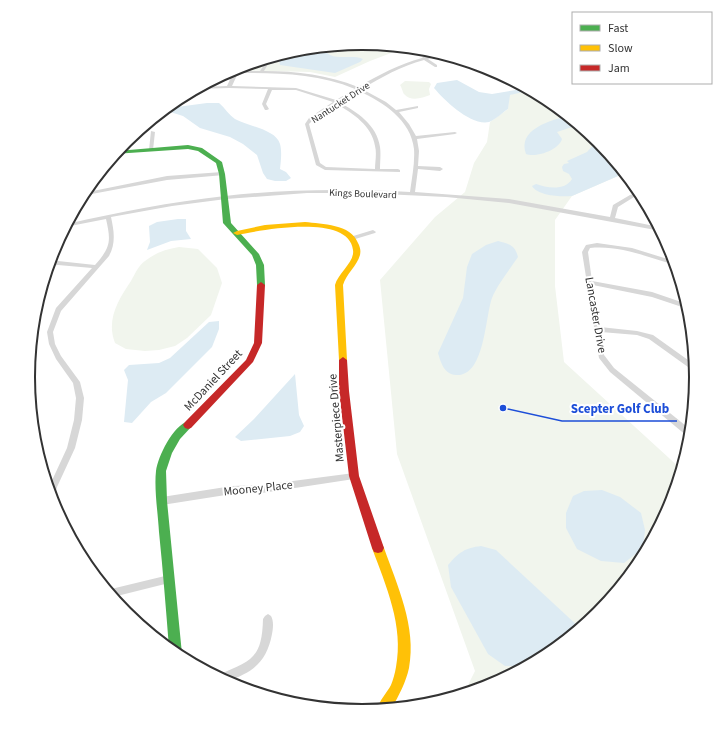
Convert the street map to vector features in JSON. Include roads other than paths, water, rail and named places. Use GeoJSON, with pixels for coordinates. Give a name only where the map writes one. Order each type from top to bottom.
{"type":"FeatureCollection","features":[{"type":"Feature","properties":{"kind":"street","name":"Nantucket Drive"},"geometry":{"type":"LineString","coordinates":[[398,171],[325,168],[318,164],[307,124],[311,119],[336,102],[388,72],[430,57]]}},
{"type":"Feature","properties":{"kind":"street"},"geometry":{"type":"LineString","coordinates":[[424,58],[436,66]]}},
{"type":"Feature","properties":{"kind":"street"},"geometry":{"type":"LineString","coordinates":[[270,73],[272,63]]}},
{"type":"Feature","properties":{"kind":"street"},"geometry":{"type":"LineString","coordinates":[[261,73],[265,65]]}},
{"type":"Feature","properties":{"kind":"street"},"geometry":{"type":"LineString","coordinates":[[242,72],[312,75],[326,78],[358,89],[375,98],[395,112],[409,127],[414,138],[416,148],[412,194]]}},
{"type":"Feature","properties":{"kind":"street"},"geometry":{"type":"LineString","coordinates":[[229,87],[235,75]]}},
{"type":"Feature","properties":{"kind":"street"},"geometry":{"type":"LineString","coordinates":[[209,88],[296,90],[336,102],[354,112],[373,131],[378,147],[377,170]]}},
{"type":"Feature","properties":{"kind":"street"},"geometry":{"type":"LineString","coordinates":[[267,109],[264,104],[270,89]]}},
{"type":"Feature","properties":{"kind":"street"},"geometry":{"type":"LineString","coordinates":[[395,112],[416,107]]}},
{"type":"Feature","properties":{"kind":"street"},"geometry":{"type":"LineString","coordinates":[[151,150],[152,132]]}},
{"type":"Feature","properties":{"kind":"street"},"geometry":{"type":"LineString","coordinates":[[414,138],[455,133]]}},
{"type":"Feature","properties":{"kind":"street","name":"McDaniel Street"},"geometry":{"type":"LineString","coordinates":[[124,152],[188,147],[200,149],[219,162],[222,174],[227,223],[252,249],[258,259],[262,271],[258,343],[249,362],[177,436],[167,452],[161,471],[162,501],[175,645]]}},
{"type":"Feature","properties":{"kind":"street"},"geometry":{"type":"LineString","coordinates":[[415,167],[440,169]]}},
{"type":"Feature","properties":{"kind":"street"},"geometry":{"type":"LineString","coordinates":[[91,193],[167,178],[222,174]]}},
{"type":"Feature","properties":{"kind":"street","name":"Kings Boulevard"},"geometry":{"type":"LineString","coordinates":[[73,224],[108,216],[187,202],[279,193],[319,192],[412,194],[501,200],[653,228]]}},
{"type":"Feature","properties":{"kind":"street"},"geometry":{"type":"LineString","coordinates":[[612,220],[615,206],[634,195]]}},
{"type":"Feature","properties":{"kind":"street"},"geometry":{"type":"LineString","coordinates":[[54,486],[71,448],[78,420],[80,398],[76,382],[58,356],[52,344],[50,332],[58,310],[112,247],[108,216]]}},
{"type":"Feature","properties":{"kind":"street"},"geometry":{"type":"LineString","coordinates":[[237,233],[260,227],[320,225],[338,229],[352,238],[373,232]]}},
{"type":"Feature","properties":{"kind":"street","name":"Masterpiece Drive"},"geometry":{"type":"LineString","coordinates":[[352,238],[356,246],[356,255],[343,273],[339,285],[344,391],[350,450],[354,476],[405,631],[406,653],[403,674],[394,694],[388,703]]}},
{"type":"Feature","properties":{"kind":"street","name":"Lancaster Drive"},"geometry":{"type":"LineString","coordinates":[[668,261],[598,244],[588,246],[585,252],[601,356],[612,370],[685,429]]}},
{"type":"Feature","properties":{"kind":"street"},"geometry":{"type":"LineString","coordinates":[[55,263],[96,267]]}},
{"type":"Feature","properties":{"kind":"street"},"geometry":{"type":"LineString","coordinates":[[589,282],[629,289],[681,304]]}},
{"type":"Feature","properties":{"kind":"street"},"geometry":{"type":"LineString","coordinates":[[597,329],[637,333],[651,337],[688,364]]}},
{"type":"Feature","properties":{"kind":"street","name":"Mooney Place"},"geometry":{"type":"LineString","coordinates":[[162,501],[232,490],[262,489],[354,476]]}},
{"type":"Feature","properties":{"kind":"street"},"geometry":{"type":"LineString","coordinates":[[116,592],[169,579]]}},
{"type":"Feature","properties":{"kind":"street"},"geometry":{"type":"LineString","coordinates":[[229,675],[243,670],[260,656],[267,642],[268,619]]}},
{"type":"Feature","properties":{"kind":"place","name":"Scepter Golf Club"},"geometry":{"type":"Point","coordinates":[503,408]}}]}
